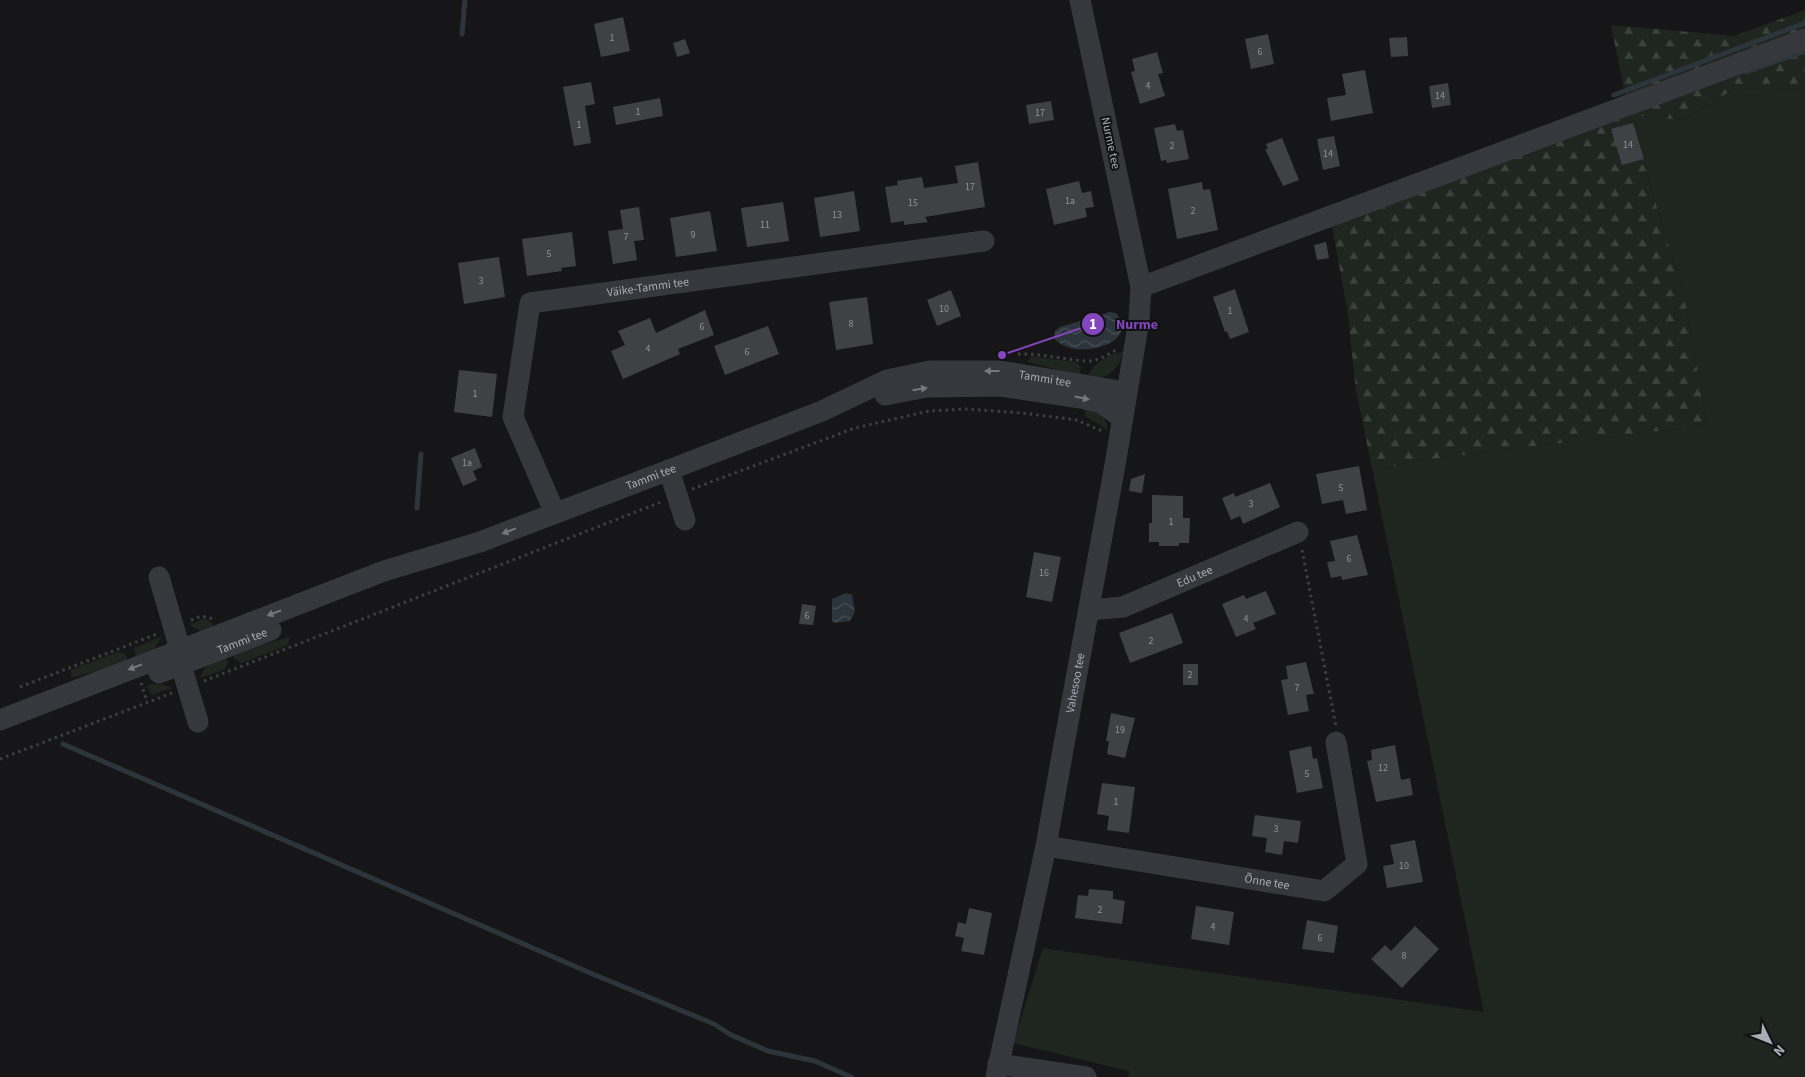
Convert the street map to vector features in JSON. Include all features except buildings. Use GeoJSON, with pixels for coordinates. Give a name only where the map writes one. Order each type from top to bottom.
{"type":"FeatureCollection","features":[{"type":"Feature","properties":{"kind":"street","name":"Nurme tee"},"geometry":{"type":"LineString","coordinates":[[1080,0],[1141,287]]}},
{"type":"Feature","properties":{"kind":"street"},"geometry":{"type":"LineString","coordinates":[[1141,287],[1805,39]]}},
{"type":"Feature","properties":{"kind":"street","name":"Väike-Tammi tee"},"geometry":{"type":"LineString","coordinates":[[555,513],[513,417],[530,303],[984,241]]}},
{"type":"Feature","properties":{"kind":"street","name":"Vahesoo tee"},"geometry":{"type":"LineString","coordinates":[[997,1071],[1046,846],[1121,428],[1134,350],[1141,287]]}},
{"type":"Feature","properties":{"kind":"street","name":"Tammi tee"},"geometry":{"type":"LineString","coordinates":[[0,733],[384,571],[480,542],[822,411],[887,380],[930,371],[1000,370],[1126,392]]}},
{"type":"Feature","properties":{"kind":"street","name":"Tammi tee"},"geometry":{"type":"LineString","coordinates":[[822,411],[889,394],[927,387],[962,385],[1000,386],[1102,403],[1121,428]]}},
{"type":"Feature","properties":{"kind":"street"},"geometry":{"type":"LineString","coordinates":[[669,470],[685,520]]}},
{"type":"Feature","properties":{"kind":"street","name":"Edu tee"},"geometry":{"type":"LineString","coordinates":[[1089,610],[1123,607],[1295,534]]}},
{"type":"Feature","properties":{"kind":"street"},"geometry":{"type":"LineString","coordinates":[[159,576],[198,722]]}},
{"type":"Feature","properties":{"kind":"street","name":"Tammi tee"},"geometry":{"type":"LineString","coordinates":[[0,720],[181,657]]}},
{"type":"Feature","properties":{"kind":"street","name":"Õnne tee"},"geometry":{"type":"LineString","coordinates":[[1046,846],[1324,891],[1357,864],[1336,742]]}},
{"type":"Feature","properties":{"kind":"street"},"geometry":{"type":"LineString","coordinates":[[997,1071],[1086,1077]]}},
{"type":"Feature","properties":{"kind":"path"},"geometry":{"type":"LineString","coordinates":[[1012,354],[1044,354],[1087,361],[1098,359],[1120,348],[1134,350]]}},
{"type":"Feature","properties":{"kind":"path"},"geometry":{"type":"LineString","coordinates":[[0,759],[855,428],[929,411],[967,409],[1078,420],[1121,428]]}},
{"type":"Feature","properties":{"kind":"path"},"geometry":{"type":"LineString","coordinates":[[1295,534],[1302,550],[1337,731],[1336,742]]}},
{"type":"Feature","properties":{"kind":"path"},"geometry":{"type":"LineString","coordinates":[[20,687],[202,616]]}},
{"type":"Feature","properties":{"kind":"green space"},"geometry":{"type":"Polygon","coordinates":[[[1805,10],[1805,90],[1736,88],[1682,120],[1629,115],[1685,300],[1707,425],[1407,462],[1373,473],[1356,390],[1347,308],[1332,226],[1629,114],[1611,25],[1734,36],[1805,10]]]}},
{"type":"Feature","properties":{"kind":"green space"},"geometry":{"type":"Polygon","coordinates":[[[1736,88],[1805,90],[1805,1077],[1128,1077],[1129,1071],[1013,1043],[1043,948],[1484,1012],[1373,473],[1407,462],[1707,425],[1685,300],[1629,114],[1682,120],[1736,88]]]}},
{"type":"Feature","properties":{"kind":"green space"},"geometry":{"type":"Polygon","coordinates":[[[1123,352],[1119,364],[1111,373],[1101,377],[1088,377],[1093,368],[1102,360],[1112,354],[1123,352]]]}},
{"type":"Feature","properties":{"kind":"green space"},"geometry":{"type":"Polygon","coordinates":[[[1032,356],[1075,362],[1081,366],[1080,375],[1027,362],[1032,356]]]}},
{"type":"Feature","properties":{"kind":"green space"},"geometry":{"type":"Polygon","coordinates":[[[1084,405],[1104,416],[1108,430],[1085,416],[1084,405]]]}},
{"type":"Feature","properties":{"kind":"green space"},"geometry":{"type":"Polygon","coordinates":[[[203,619],[208,620],[214,626],[201,631],[189,625],[203,619]]]}},
{"type":"Feature","properties":{"kind":"green space"},"geometry":{"type":"Polygon","coordinates":[[[162,636],[154,650],[136,658],[134,648],[162,636]]]}},
{"type":"Feature","properties":{"kind":"green space"},"geometry":{"type":"Polygon","coordinates":[[[290,637],[288,645],[241,663],[234,659],[232,653],[290,637]]]}},
{"type":"Feature","properties":{"kind":"green space"},"geometry":{"type":"Polygon","coordinates":[[[118,652],[125,654],[129,663],[71,678],[71,670],[118,652]]]}},
{"type":"Feature","properties":{"kind":"green space"},"geometry":{"type":"Polygon","coordinates":[[[225,655],[228,662],[225,669],[200,678],[206,665],[225,655]]]}},
{"type":"Feature","properties":{"kind":"green space"},"geometry":{"type":"Polygon","coordinates":[[[160,684],[172,688],[152,695],[146,686],[160,684]]]}},
{"type":"Feature","properties":{"kind":"water"},"geometry":{"type":"Polygon","coordinates":[[[1110,312],[1116,313],[1122,324],[1120,334],[1113,341],[1102,347],[1075,349],[1063,345],[1054,338],[1055,331],[1060,327],[1110,312]]]}},
{"type":"Feature","properties":{"kind":"water"},"geometry":{"type":"Polygon","coordinates":[[[846,593],[852,595],[855,612],[850,621],[834,623],[832,620],[832,599],[846,593]]]}},
{"type":"Feature","properties":{"kind":"waterway"},"geometry":{"type":"LineString","coordinates":[[462,34],[465,0]]}},
{"type":"Feature","properties":{"kind":"waterway"},"geometry":{"type":"LineString","coordinates":[[1614,95],[1805,23]]}},
{"type":"Feature","properties":{"kind":"waterway"},"geometry":{"type":"LineString","coordinates":[[1746,72],[1805,51]]}},
{"type":"Feature","properties":{"kind":"waterway"},"geometry":{"type":"LineString","coordinates":[[417,508],[421,454]]}},
{"type":"Feature","properties":{"kind":"waterway"},"geometry":{"type":"LineString","coordinates":[[63,744],[595,975],[714,1024],[731,1035],[768,1051],[815,1061],[851,1077]]}},
{"type":"Feature","properties":{"kind":"place","name":"Nurme"},"geometry":{"type":"Point","coordinates":[1002,355]}}]}
